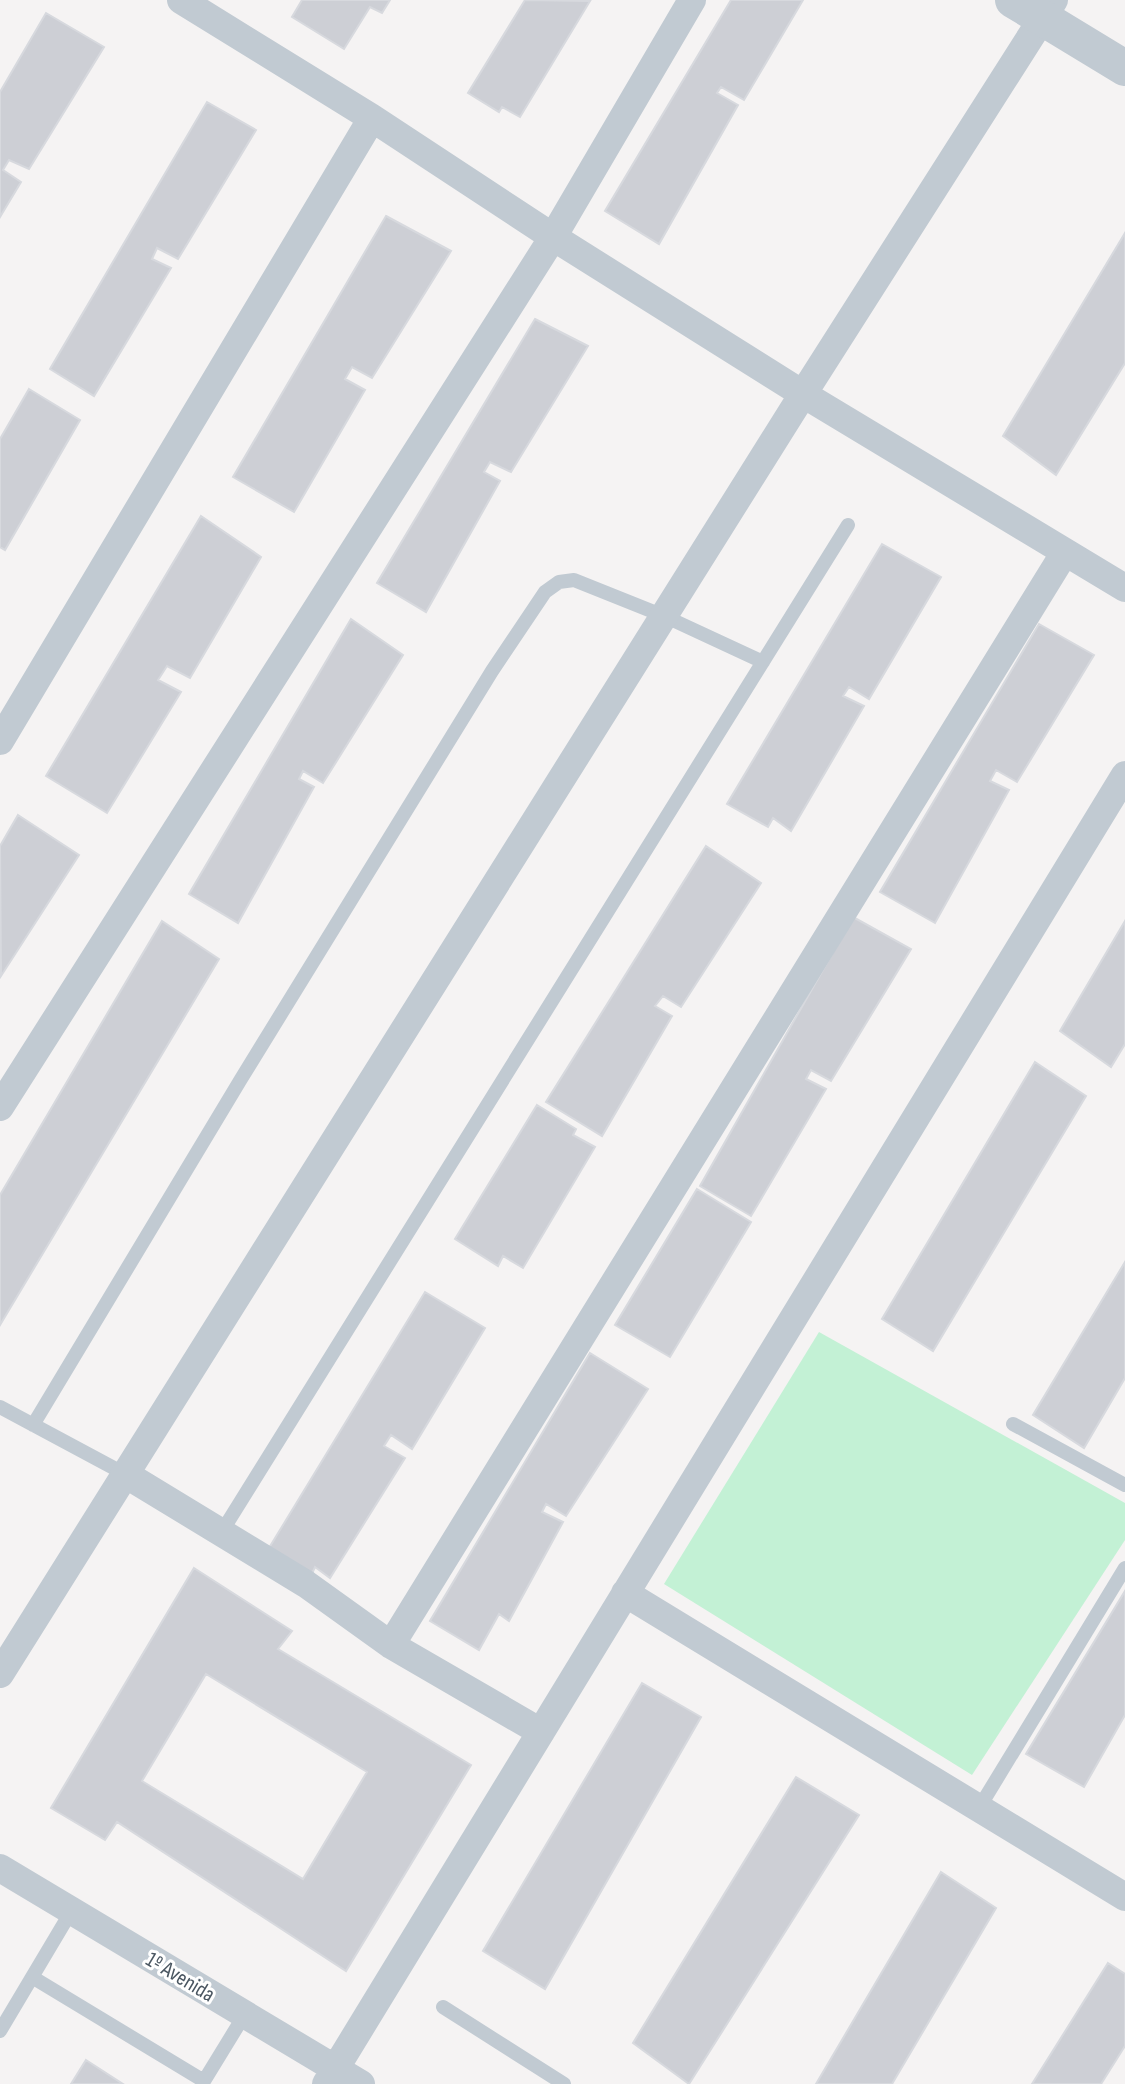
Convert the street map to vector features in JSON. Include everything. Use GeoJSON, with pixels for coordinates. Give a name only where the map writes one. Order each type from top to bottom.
{"type":"FeatureCollection","features":[{"type":"Feature","properties":{"kind":"street"},"geometry":{"type":"LineString","coordinates":[[181,0],[372,118],[553,237],[803,394],[1125,588]]}},
{"type":"Feature","properties":{"kind":"street"},"geometry":{"type":"LineString","coordinates":[[0,1107],[553,237],[692,0]]}},
{"type":"Feature","properties":{"kind":"street"},"geometry":{"type":"LineString","coordinates":[[0,1674],[803,394],[1037,6],[1125,68]]}},
{"type":"Feature","properties":{"kind":"street"},"geometry":{"type":"LineString","coordinates":[[0,741],[372,118]]}},
{"type":"Feature","properties":{"kind":"street"},"geometry":{"type":"LineString","coordinates":[[391,1645],[1065,552]]}},
{"type":"Feature","properties":{"kind":"street"},"geometry":{"type":"LineString","coordinates":[[331,2076],[1125,775]]}},
{"type":"Feature","properties":{"kind":"street"},"geometry":{"type":"LineString","coordinates":[[125,1474],[306,1584],[391,1645],[541,1732]]}},
{"type":"Feature","properties":{"kind":"street"},"geometry":{"type":"LineString","coordinates":[[625,1593],[1125,1897]]}},
{"type":"Feature","properties":{"kind":"street","name":"1º Avenida"},"geometry":{"type":"LineString","coordinates":[[0,1868],[245,2014],[331,2076],[361,2084]]}},
{"type":"Feature","properties":{"kind":"lane"},"geometry":{"type":"LineString","coordinates":[[221,1533],[848,525]]}},
{"type":"Feature","properties":{"kind":"lane"},"geometry":{"type":"LineString","coordinates":[[33,1425],[241,1079],[492,671],[545,592],[559,582],[574,580],[664,616],[763,662]]}},
{"type":"Feature","properties":{"kind":"lane"},"geometry":{"type":"LineString","coordinates":[[0,1407],[125,1474]]}},
{"type":"Feature","properties":{"kind":"lane"},"geometry":{"type":"LineString","coordinates":[[1013,1424],[1125,1485]]}},
{"type":"Feature","properties":{"kind":"lane"},"geometry":{"type":"LineString","coordinates":[[979,1808],[1125,1568]]}},
{"type":"Feature","properties":{"kind":"lane"},"geometry":{"type":"LineString","coordinates":[[0,2031],[72,1910]]}},
{"type":"Feature","properties":{"kind":"lane"},"geometry":{"type":"LineString","coordinates":[[32,1977],[203,2082],[245,2014]]}},
{"type":"Feature","properties":{"kind":"lane"},"geometry":{"type":"LineString","coordinates":[[443,2007],[564,2084]]}},
{"type":"Feature","properties":{"kind":"green space"},"geometry":{"type":"Polygon","coordinates":[[[819,1332],[1125,1503],[1125,1540],[972,1775],[664,1584],[819,1332]]]}},
{"type":"Feature","properties":{"kind":"building"},"geometry":{"type":"Polygon","coordinates":[[[302,0],[390,0],[382,13],[370,7],[344,49],[292,17],[302,0]]]}},
{"type":"Feature","properties":{"kind":"building"},"geometry":{"type":"Polygon","coordinates":[[[525,0],[590,1],[520,117],[502,107],[499,112],[468,93],[525,0]]]}},
{"type":"Feature","properties":{"kind":"building"},"geometry":{"type":"Polygon","coordinates":[[[731,0],[803,0],[744,100],[721,87],[717,93],[738,105],[659,244],[605,211],[731,0]]]}},
{"type":"Feature","properties":{"kind":"building"},"geometry":{"type":"Polygon","coordinates":[[[46,13],[104,47],[29,169],[9,160],[3,170],[21,182],[0,217],[0,92],[46,13]]]}},
{"type":"Feature","properties":{"kind":"building"},"geometry":{"type":"Polygon","coordinates":[[[207,102],[256,130],[178,259],[157,248],[152,259],[171,268],[94,396],[50,369],[207,102]]]}},
{"type":"Feature","properties":{"kind":"building"},"geometry":{"type":"Polygon","coordinates":[[[386,216],[451,251],[372,378],[352,367],[345,379],[365,390],[294,512],[233,477],[386,216]]]}},
{"type":"Feature","properties":{"kind":"building"},"geometry":{"type":"Polygon","coordinates":[[[1125,233],[1125,363],[1056,475],[1003,436],[1125,233]]]}},
{"type":"Feature","properties":{"kind":"building"},"geometry":{"type":"Polygon","coordinates":[[[535,319],[588,346],[511,472],[490,462],[484,472],[500,481],[426,612],[377,583],[535,319]]]}},
{"type":"Feature","properties":{"kind":"building"},"geometry":{"type":"Polygon","coordinates":[[[29,389],[80,420],[5,550],[0,547],[0,439],[29,389]]]}},
{"type":"Feature","properties":{"kind":"building"},"geometry":{"type":"Polygon","coordinates":[[[201,516],[261,557],[190,678],[167,666],[158,680],[181,692],[107,813],[46,776],[201,516]]]}},
{"type":"Feature","properties":{"kind":"building"},"geometry":{"type":"Polygon","coordinates":[[[882,544],[941,577],[869,699],[849,687],[843,696],[864,706],[791,831],[773,818],[768,827],[727,804],[882,544]]]}},
{"type":"Feature","properties":{"kind":"building"},"geometry":{"type":"Polygon","coordinates":[[[351,619],[403,655],[323,783],[303,771],[299,779],[314,787],[238,923],[189,894],[351,619]]]}},
{"type":"Feature","properties":{"kind":"building"},"geometry":{"type":"Polygon","coordinates":[[[1039,624],[1094,655],[1017,782],[996,770],[990,781],[1009,790],[935,923],[880,892],[1039,624]]]}},
{"type":"Feature","properties":{"kind":"building"},"geometry":{"type":"Polygon","coordinates":[[[18,815],[79,855],[1,976],[0,846],[18,815]]]}},
{"type":"Feature","properties":{"kind":"building"},"geometry":{"type":"Polygon","coordinates":[[[706,846],[761,883],[681,1007],[663,996],[655,1006],[672,1016],[602,1136],[546,1102],[706,846]]]}},
{"type":"Feature","properties":{"kind":"building"},"geometry":{"type":"Polygon","coordinates":[[[853,917],[911,949],[831,1081],[811,1070],[806,1079],[826,1089],[751,1216],[700,1186],[853,917]]]}},
{"type":"Feature","properties":{"kind":"building"},"geometry":{"type":"Polygon","coordinates":[[[162,921],[219,959],[0,1325],[0,1195],[162,921]]]}},
{"type":"Feature","properties":{"kind":"building"},"geometry":{"type":"Polygon","coordinates":[[[1125,921],[1125,1044],[1111,1067],[1060,1031],[1125,921]]]}},
{"type":"Feature","properties":{"kind":"building"},"geometry":{"type":"Polygon","coordinates":[[[1035,1062],[1086,1096],[933,1351],[882,1319],[1035,1062]]]}},
{"type":"Feature","properties":{"kind":"building"},"geometry":{"type":"Polygon","coordinates":[[[537,1105],[576,1129],[573,1135],[595,1147],[523,1268],[503,1256],[498,1266],[455,1239],[537,1105]]]}},
{"type":"Feature","properties":{"kind":"building"},"geometry":{"type":"Polygon","coordinates":[[[697,1189],[751,1222],[670,1357],[615,1325],[697,1189]]]}},
{"type":"Feature","properties":{"kind":"building"},"geometry":{"type":"Polygon","coordinates":[[[1125,1262],[1125,1378],[1084,1448],[1033,1415],[1125,1262]]]}},
{"type":"Feature","properties":{"kind":"building"},"geometry":{"type":"Polygon","coordinates":[[[425,1292],[485,1328],[412,1449],[391,1435],[384,1446],[405,1458],[330,1578],[315,1567],[310,1578],[269,1548],[425,1292]]]}},
{"type":"Feature","properties":{"kind":"building"},"geometry":{"type":"Polygon","coordinates":[[[590,1353],[648,1389],[566,1516],[546,1504],[542,1512],[563,1522],[509,1621],[499,1614],[479,1650],[430,1621],[590,1353]]]}},
{"type":"Feature","properties":{"kind":"building"},"geometry":{"type":"Polygon","coordinates":[[[194,1568],[292,1631],[278,1649],[471,1765],[346,1971],[117,1822],[105,1840],[51,1808],[194,1568]],[[206,1674],[142,1781],[303,1879],[367,1772],[206,1674]]]}},
{"type":"Feature","properties":{"kind":"building"},"geometry":{"type":"Polygon","coordinates":[[[1125,1591],[1125,1715],[1084,1787],[1026,1754],[1125,1591]]]}},
{"type":"Feature","properties":{"kind":"building"},"geometry":{"type":"Polygon","coordinates":[[[642,1683],[701,1717],[545,1989],[483,1951],[642,1683]]]}},
{"type":"Feature","properties":{"kind":"building"},"geometry":{"type":"Polygon","coordinates":[[[796,1777],[859,1815],[689,2084],[633,2043],[796,1777]]]}},
{"type":"Feature","properties":{"kind":"building"},"geometry":{"type":"Polygon","coordinates":[[[941,1872],[996,1908],[892,2084],[816,2084],[941,1872]]]}},
{"type":"Feature","properties":{"kind":"building"},"geometry":{"type":"Polygon","coordinates":[[[1108,1963],[1125,1974],[1125,2046],[1101,2084],[1032,2084],[1108,1963]]]}},
{"type":"Feature","properties":{"kind":"building"},"geometry":{"type":"Polygon","coordinates":[[[86,2060],[123,2084],[71,2084],[86,2060]]]}}]}
